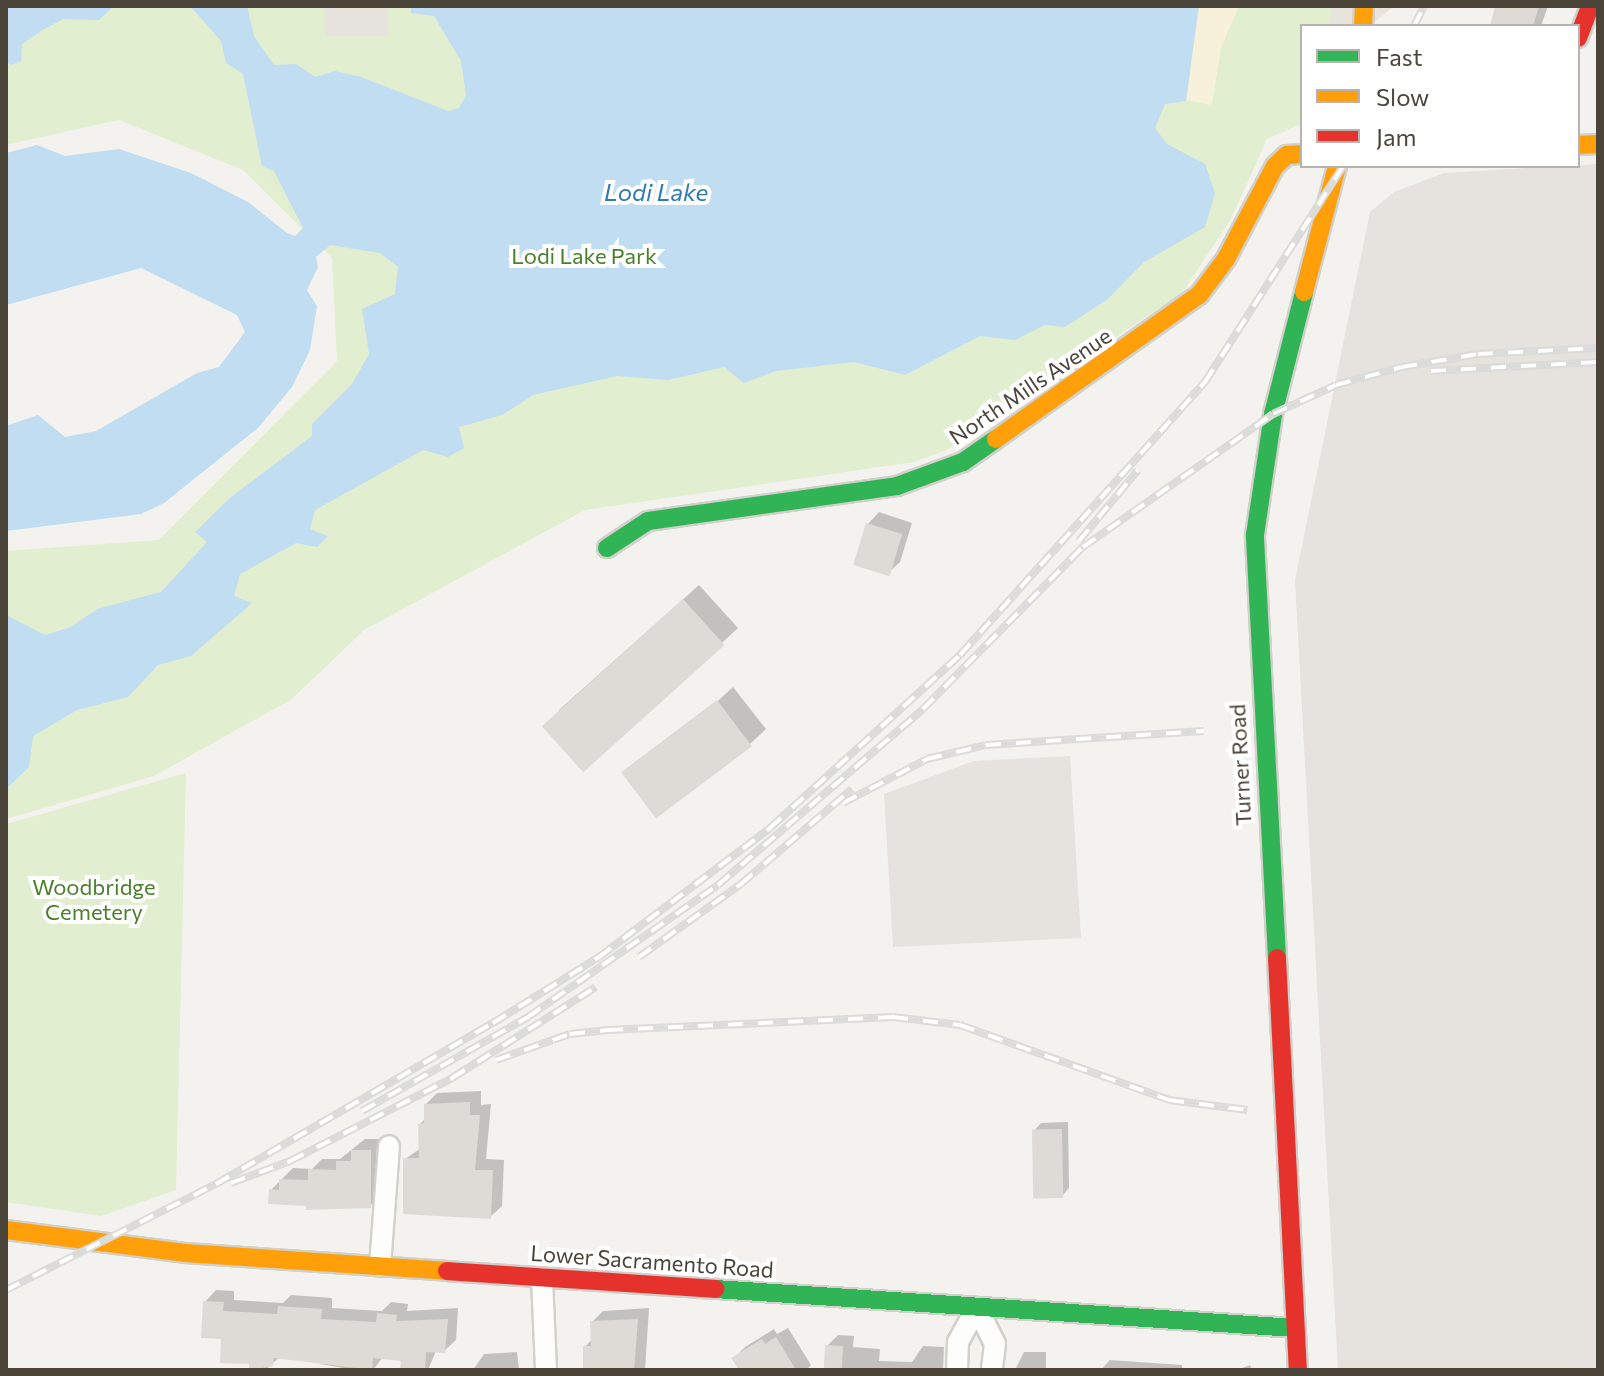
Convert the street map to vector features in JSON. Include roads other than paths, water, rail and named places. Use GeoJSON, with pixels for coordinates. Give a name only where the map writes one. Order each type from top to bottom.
{"type":"FeatureCollection","features":[{"type":"Feature","properties":{"kind":"main road"},"geometry":{"type":"LineString","coordinates":[[1580,33],[1590,6]]}},
{"type":"Feature","properties":{"kind":"main road","name":"North Mills Avenue"},"geometry":{"type":"LineString","coordinates":[[607,548],[634,528],[662,517],[897,486],[963,462],[1199,295],[1226,259],[1275,166],[1287,155],[1300,154]]}},
{"type":"Feature","properties":{"kind":"main road","name":"Turner Road"},"geometry":{"type":"LineString","coordinates":[[1298,1370],[1255,535],[1281,378],[1336,168]]}},
{"type":"Feature","properties":{"kind":"main road","name":"Lower Sacramento Road"},"geometry":{"type":"LineString","coordinates":[[6,1230],[151,1249],[1295,1328]]}},
{"type":"Feature","properties":{"kind":"street"},"geometry":{"type":"LineString","coordinates":[[380,1266],[389,1146]]}},
{"type":"Feature","properties":{"kind":"street"},"geometry":{"type":"LineString","coordinates":[[542,1278],[546,1370]]}},
{"type":"Feature","properties":{"kind":"street"},"geometry":{"type":"LineString","coordinates":[[957,1370],[958,1342],[977,1308]]}},
{"type":"Feature","properties":{"kind":"street"},"geometry":{"type":"LineString","coordinates":[[977,1308],[995,1344],[992,1370]]}},
{"type":"Feature","properties":{"kind":"water"},"geometry":{"type":"Polygon","coordinates":[[[6,6],[114,6],[99,20],[63,19],[41,31],[22,44],[21,61],[11,65],[6,62],[6,6]]]}},
{"type":"Feature","properties":{"kind":"water","name":"Lodi Lake"},"geometry":{"type":"Polygon","coordinates":[[[190,6],[247,6],[254,36],[274,65],[296,64],[315,77],[335,71],[361,77],[448,111],[459,108],[466,95],[461,61],[434,16],[411,13],[411,6],[1199,6],[1186,101],[1165,104],[1155,128],[1167,144],[1205,164],[1215,193],[1205,227],[1144,262],[1108,299],[1065,327],[1045,325],[1015,340],[980,336],[905,375],[854,362],[776,371],[744,383],[724,367],[668,380],[617,376],[533,395],[502,415],[459,427],[464,448],[448,457],[423,450],[315,510],[310,529],[328,536],[317,547],[296,543],[240,574],[234,596],[252,603],[191,656],[158,665],[128,697],[77,710],[33,736],[29,767],[6,789],[6,615],[45,635],[71,627],[97,609],[161,592],[207,542],[195,532],[231,497],[312,436],[312,424],[352,384],[369,354],[362,309],[395,294],[398,267],[380,253],[330,245],[316,257],[318,267],[307,290],[317,306],[310,350],[292,387],[258,428],[164,503],[141,514],[6,531],[6,426],[38,415],[65,437],[96,431],[197,373],[219,367],[245,332],[237,315],[141,268],[6,305],[6,153],[37,145],[65,156],[119,149],[191,173],[248,202],[287,233],[295,236],[303,228],[274,171],[262,166],[243,74],[226,63],[221,41],[190,6]]]}},
{"type":"Feature","properties":{"kind":"railway"},"geometry":{"type":"LineString","coordinates":[[1415,24],[1424,6]]}},
{"type":"Feature","properties":{"kind":"railway"},"geometry":{"type":"LineString","coordinates":[[6,1290],[216,1184],[493,1023],[599,957],[770,828],[960,655],[1205,382],[1342,168]]}},
{"type":"Feature","properties":{"kind":"railway"},"geometry":{"type":"LineString","coordinates":[[362,1111],[528,1017],[718,885],[923,709],[1083,547],[1273,414],[1336,385],[1402,367],[1478,354],[1598,348]]}},
{"type":"Feature","properties":{"kind":"railway"},"geometry":{"type":"LineString","coordinates":[[1431,371],[1598,362]]}},
{"type":"Feature","properties":{"kind":"railway"},"geometry":{"type":"LineString","coordinates":[[1079,541],[1138,470]]}},
{"type":"Feature","properties":{"kind":"railway"},"geometry":{"type":"LineString","coordinates":[[843,803],[927,759],[986,745],[1204,731]]}},
{"type":"Feature","properties":{"kind":"railway"},"geometry":{"type":"LineString","coordinates":[[639,957],[741,884],[852,789]]}},
{"type":"Feature","properties":{"kind":"railway"},"geometry":{"type":"LineString","coordinates":[[231,1183],[290,1161],[452,1078],[596,987]]}},
{"type":"Feature","properties":{"kind":"railway"},"geometry":{"type":"LineString","coordinates":[[496,1060],[570,1034],[893,1017],[960,1025],[1169,1100],[1247,1110]]}},
{"type":"Feature","properties":{"kind":"park label","name":"Lodi Lake Park"},"geometry":{"type":"Point","coordinates":[584,256]}},
{"type":"Feature","properties":{"kind":"park label","name":"Woodbridge Cemetery"},"geometry":{"type":"Point","coordinates":[94,898]}}]}
